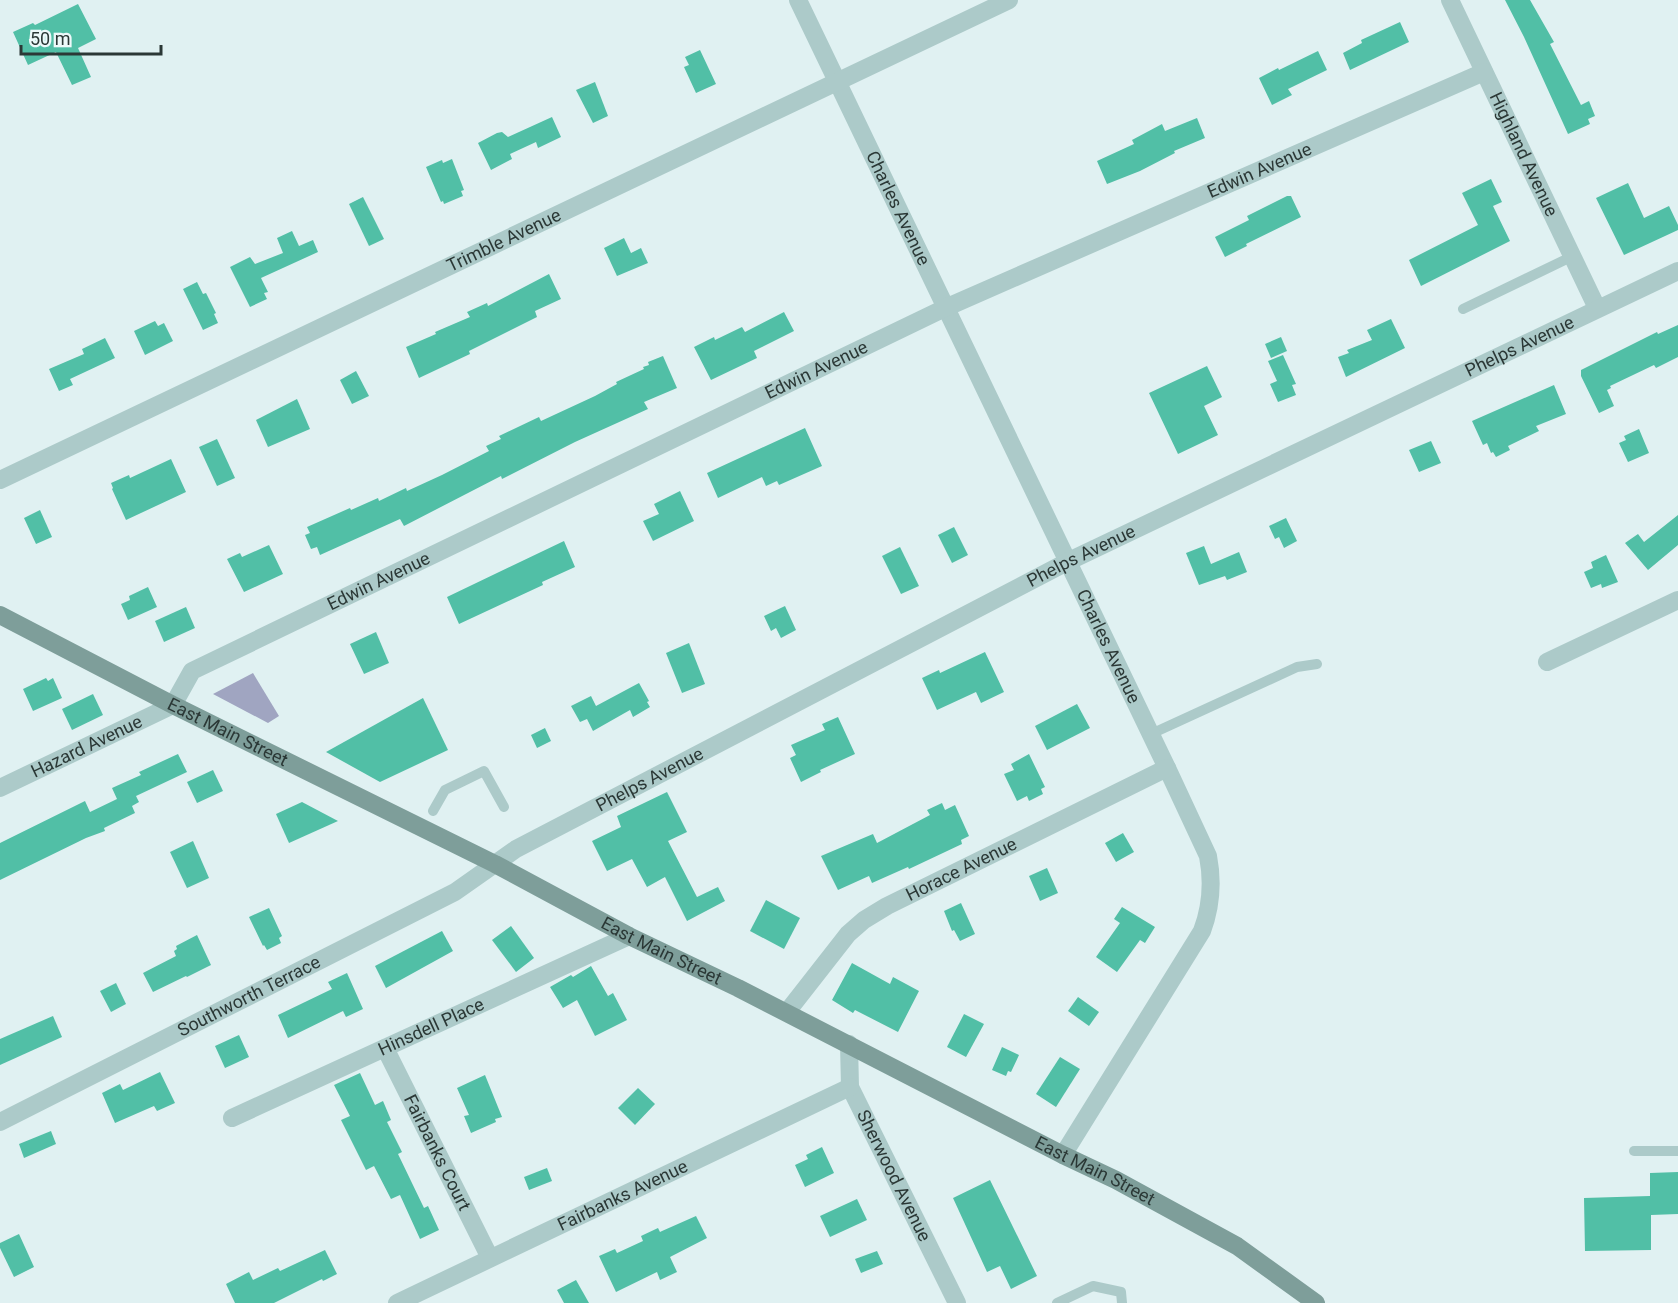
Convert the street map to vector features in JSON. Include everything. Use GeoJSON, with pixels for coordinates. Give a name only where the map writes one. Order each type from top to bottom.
{"type":"FeatureCollection","features":[{"type":"Feature","properties":{"kind":"street","name":"Charles Avenue"},"geometry":{"type":"LineString","coordinates":[[798,0],[1208,856],[1211,870],[1209,914],[1202,931],[1063,1155]]}},
{"type":"Feature","properties":{"kind":"street","name":"Trimble Avenue"},"geometry":{"type":"LineString","coordinates":[[0,480],[1009,0]]}},
{"type":"Feature","properties":{"kind":"street","name":"Highland Avenue"},"geometry":{"type":"LineString","coordinates":[[1450,0],[1597,308]]}},
{"type":"Feature","properties":{"kind":"street","name":"Edwin Avenue"},"geometry":{"type":"LineString","coordinates":[[173,705],[192,670],[945,308],[1484,72]]}},
{"type":"Feature","properties":{"kind":"street","name":"Phelps Avenue"},"geometry":{"type":"LineString","coordinates":[[495,864],[516,849],[1067,562],[1678,271]]}},
{"type":"Feature","properties":{"kind":"street"},"geometry":{"type":"LineString","coordinates":[[1547,662],[1678,600]]}},
{"type":"Feature","properties":{"kind":"street","name":"East Main Street"},"geometry":{"type":"LineString","coordinates":[[0,615],[173,705],[495,864],[629,936],[787,1012],[1063,1155],[1116,1180],[1237,1246],[1316,1303]]}},
{"type":"Feature","properties":{"kind":"street","name":"Hazard Avenue"},"geometry":{"type":"LineString","coordinates":[[0,788],[173,705]]}},
{"type":"Feature","properties":{"kind":"street","name":"Horace Avenue"},"geometry":{"type":"LineString","coordinates":[[787,1012],[848,934],[864,920],[887,906],[1167,768]]}},
{"type":"Feature","properties":{"kind":"street","name":"Southworth Terrace"},"geometry":{"type":"LineString","coordinates":[[0,1122],[455,892],[495,864]]}},
{"type":"Feature","properties":{"kind":"street","name":"Hinsdell Place"},"geometry":{"type":"LineString","coordinates":[[232,1118],[629,936]]}},
{"type":"Feature","properties":{"kind":"street","name":"Sherwood Avenue"},"geometry":{"type":"LineString","coordinates":[[849,1044],[850,1087],[957,1303]]}},
{"type":"Feature","properties":{"kind":"street","name":"Fairbanks Court"},"geometry":{"type":"LineString","coordinates":[[385,1048],[490,1258]]}},
{"type":"Feature","properties":{"kind":"street","name":"Fairbanks Avenue"},"geometry":{"type":"LineString","coordinates":[[397,1303],[850,1087]]}},
{"type":"Feature","properties":{"kind":"lane"},"geometry":{"type":"LineString","coordinates":[[1463,309],[1573,256]]}},
{"type":"Feature","properties":{"kind":"lane"},"geometry":{"type":"LineString","coordinates":[[1151,734],[1297,667],[1317,664]]}},
{"type":"Feature","properties":{"kind":"lane"},"geometry":{"type":"LineString","coordinates":[[434,811],[445,790],[484,771],[504,807]]}},
{"type":"Feature","properties":{"kind":"lane"},"geometry":{"type":"LineString","coordinates":[[1634,1151],[1678,1150]]}},
{"type":"Feature","properties":{"kind":"lane"},"geometry":{"type":"LineString","coordinates":[[1057,1303],[1093,1286],[1121,1292],[1122,1303]]}},
{"type":"Feature","properties":{"kind":"shaded area"},"geometry":{"type":"Polygon","coordinates":[[[253,673],[279,716],[268,723],[213,694],[253,673]]]}},
{"type":"Feature","properties":{"kind":"building"},"geometry":{"type":"Polygon","coordinates":[[[1505,0],[1530,0],[1554,42],[1550,44],[1581,105],[1589,101],[1595,116],[1588,119],[1590,124],[1568,134],[1505,0]]]}},
{"type":"Feature","properties":{"kind":"building"},"geometry":{"type":"Polygon","coordinates":[[[78,4],[96,39],[78,48],[91,77],[72,85],[56,52],[28,65],[13,32],[33,23],[35,25],[78,4]]]}},
{"type":"Feature","properties":{"kind":"building"},"geometry":{"type":"Polygon","coordinates":[[[1400,22],[1409,42],[1350,70],[1343,53],[1362,43],[1361,40],[1400,22]]]}},
{"type":"Feature","properties":{"kind":"building"},"geometry":{"type":"Polygon","coordinates":[[[700,50],[716,84],[696,93],[684,67],[689,65],[685,57],[700,50]]]}},
{"type":"Feature","properties":{"kind":"building"},"geometry":{"type":"Polygon","coordinates":[[[1318,51],[1327,70],[1288,89],[1292,95],[1272,105],[1259,78],[1318,51]]]}},
{"type":"Feature","properties":{"kind":"building"},"geometry":{"type":"Polygon","coordinates":[[[595,82],[608,116],[593,123],[576,90],[595,82]]]}},
{"type":"Feature","properties":{"kind":"building"},"geometry":{"type":"Polygon","coordinates":[[[552,117],[561,137],[538,148],[536,142],[510,154],[512,159],[491,170],[478,143],[502,132],[508,137],[552,117]]]}},
{"type":"Feature","properties":{"kind":"building"},"geometry":{"type":"Polygon","coordinates":[[[1197,118],[1205,138],[1174,151],[1175,153],[1140,171],[1107,184],[1097,161],[1134,144],[1132,140],[1162,124],[1165,131],[1197,118]]]}},
{"type":"Feature","properties":{"kind":"building"},"geometry":{"type":"Polygon","coordinates":[[[452,159],[464,190],[461,191],[463,196],[444,204],[443,201],[441,202],[426,167],[442,160],[443,163],[452,159]]]}},
{"type":"Feature","properties":{"kind":"building"},"geometry":{"type":"Polygon","coordinates":[[[1491,179],[1502,202],[1493,206],[1510,241],[1421,286],[1409,260],[1478,225],[1462,193],[1491,179]]]}},
{"type":"Feature","properties":{"kind":"building"},"geometry":{"type":"Polygon","coordinates":[[[1628,183],[1644,218],[1669,206],[1678,230],[1624,255],[1596,198],[1628,183]]]}},
{"type":"Feature","properties":{"kind":"building"},"geometry":{"type":"Polygon","coordinates":[[[1291,196],[1301,217],[1225,257],[1215,237],[1249,220],[1247,216],[1291,196]]]}},
{"type":"Feature","properties":{"kind":"building"},"geometry":{"type":"Polygon","coordinates":[[[363,197],[384,239],[369,246],[349,204],[363,197]]]}},
{"type":"Feature","properties":{"kind":"building"},"geometry":{"type":"Polygon","coordinates":[[[292,231],[299,246],[313,240],[318,252],[261,278],[268,292],[264,293],[267,299],[250,307],[230,267],[250,257],[255,264],[283,253],[277,238],[292,231]]]}},
{"type":"Feature","properties":{"kind":"building"},"geometry":{"type":"Polygon","coordinates":[[[624,238],[631,253],[641,248],[648,263],[617,276],[604,248],[624,238]]]}},
{"type":"Feature","properties":{"kind":"building"},"geometry":{"type":"Polygon","coordinates":[[[549,274],[561,299],[535,311],[537,317],[469,351],[470,354],[419,378],[406,347],[470,317],[467,312],[487,303],[488,306],[549,274]]]}},
{"type":"Feature","properties":{"kind":"building"},"geometry":{"type":"Polygon","coordinates":[[[197,282],[203,294],[206,293],[216,313],[214,314],[218,323],[203,330],[183,289],[197,282]]]}},
{"type":"Feature","properties":{"kind":"building"},"geometry":{"type":"Polygon","coordinates":[[[784,312],[794,331],[754,351],[757,358],[711,380],[694,347],[742,327],[745,332],[784,312]]]}},
{"type":"Feature","properties":{"kind":"building"},"geometry":{"type":"Polygon","coordinates":[[[1391,319],[1405,348],[1346,377],[1338,357],[1349,353],[1347,350],[1372,340],[1367,330],[1391,319]]]}},
{"type":"Feature","properties":{"kind":"building"},"geometry":{"type":"Polygon","coordinates":[[[155,321],[158,326],[164,323],[173,341],[145,355],[134,331],[155,321]]]}},
{"type":"Feature","properties":{"kind":"building"},"geometry":{"type":"Polygon","coordinates":[[[1678,325],[1678,357],[1656,368],[1654,365],[1610,386],[1611,388],[1607,390],[1614,406],[1599,413],[1581,376],[1581,370],[1657,332],[1658,334],[1678,325]]]}},
{"type":"Feature","properties":{"kind":"building"},"geometry":{"type":"Polygon","coordinates":[[[1281,337],[1287,351],[1271,358],[1265,344],[1281,337]]]}},
{"type":"Feature","properties":{"kind":"building"},"geometry":{"type":"Polygon","coordinates":[[[105,338],[115,358],[70,379],[73,385],[59,391],[49,369],[84,354],[82,349],[105,338]]]}},
{"type":"Feature","properties":{"kind":"building"},"geometry":{"type":"Polygon","coordinates":[[[1283,355],[1296,384],[1292,385],[1296,395],[1278,402],[1270,384],[1277,381],[1268,361],[1283,355]]]}},
{"type":"Feature","properties":{"kind":"building"},"geometry":{"type":"Polygon","coordinates":[[[663,356],[677,388],[644,402],[648,409],[575,442],[502,479],[501,476],[404,526],[400,519],[320,555],[317,547],[311,549],[305,535],[310,533],[307,527],[350,508],[351,510],[378,498],[379,501],[406,488],[407,491],[442,475],[489,451],[486,446],[501,439],[499,436],[539,417],[541,421],[595,396],[617,384],[616,382],[644,369],[643,367],[649,365],[648,362],[663,356]]]}},
{"type":"Feature","properties":{"kind":"building"},"geometry":{"type":"Polygon","coordinates":[[[1207,366],[1222,397],[1204,406],[1218,435],[1178,454],[1149,393],[1207,366]]]}},
{"type":"Feature","properties":{"kind":"building"},"geometry":{"type":"Polygon","coordinates":[[[356,371],[369,396],[352,404],[340,380],[356,371]]]}},
{"type":"Feature","properties":{"kind":"building"},"geometry":{"type":"Polygon","coordinates":[[[1554,385],[1566,414],[1536,426],[1539,431],[1508,446],[1510,450],[1496,457],[1493,452],[1491,453],[1487,443],[1483,445],[1472,421],[1554,385]]]}},
{"type":"Feature","properties":{"kind":"building"},"geometry":{"type":"Polygon","coordinates":[[[297,399],[310,429],[268,447],[256,420],[297,399]]]}},
{"type":"Feature","properties":{"kind":"building"},"geometry":{"type":"Polygon","coordinates":[[[805,428],[822,466],[779,485],[777,481],[766,486],[762,477],[718,498],[707,473],[805,428]]]}},
{"type":"Feature","properties":{"kind":"building"},"geometry":{"type":"Polygon","coordinates":[[[1639,429],[1649,453],[1628,462],[1619,443],[1626,440],[1624,436],[1639,429]]]}},
{"type":"Feature","properties":{"kind":"building"},"geometry":{"type":"Polygon","coordinates":[[[217,439],[235,478],[217,486],[199,447],[217,439]]]}},
{"type":"Feature","properties":{"kind":"building"},"geometry":{"type":"Polygon","coordinates":[[[1431,441],[1441,463],[1419,472],[1409,450],[1431,441]]]}},
{"type":"Feature","properties":{"kind":"building"},"geometry":{"type":"Polygon","coordinates":[[[171,459],[186,492],[126,520],[111,483],[129,475],[130,478],[171,459]]]}},
{"type":"Feature","properties":{"kind":"building"},"geometry":{"type":"Polygon","coordinates":[[[680,491],[694,521],[653,541],[643,521],[659,514],[654,504],[680,491]]]}},
{"type":"Feature","properties":{"kind":"building"},"geometry":{"type":"Polygon","coordinates":[[[40,510],[52,537],[36,544],[24,518],[40,510]]]}},
{"type":"Feature","properties":{"kind":"building"},"geometry":{"type":"Polygon","coordinates":[[[1678,515],[1678,545],[1648,570],[1625,543],[1638,534],[1644,542],[1678,515]]]}},
{"type":"Feature","properties":{"kind":"building"},"geometry":{"type":"Polygon","coordinates":[[[1286,518],[1297,541],[1284,548],[1279,537],[1275,539],[1269,526],[1286,518]]]}},
{"type":"Feature","properties":{"kind":"building"},"geometry":{"type":"Polygon","coordinates":[[[954,527],[968,555],[952,563],[938,535],[954,527]]]}},
{"type":"Feature","properties":{"kind":"building"},"geometry":{"type":"Polygon","coordinates":[[[564,541],[575,567],[542,582],[543,585],[459,624],[447,597],[564,541]]]}},
{"type":"Feature","properties":{"kind":"building"},"geometry":{"type":"Polygon","coordinates":[[[269,545],[283,574],[244,592],[227,559],[240,553],[242,557],[269,545]]]}},
{"type":"Feature","properties":{"kind":"building"},"geometry":{"type":"Polygon","coordinates":[[[1204,546],[1211,564],[1239,552],[1247,572],[1227,580],[1225,576],[1199,585],[1186,553],[1204,546]]]}},
{"type":"Feature","properties":{"kind":"building"},"geometry":{"type":"Polygon","coordinates":[[[900,547],[919,586],[901,594],[882,556],[900,547]]]}},
{"type":"Feature","properties":{"kind":"building"},"geometry":{"type":"Polygon","coordinates":[[[1606,555],[1618,582],[1602,588],[1601,584],[1591,588],[1584,572],[1593,568],[1591,562],[1606,555]]]}},
{"type":"Feature","properties":{"kind":"building"},"geometry":{"type":"Polygon","coordinates":[[[148,587],[157,607],[128,620],[121,604],[130,600],[129,596],[148,587]]]}},
{"type":"Feature","properties":{"kind":"building"},"geometry":{"type":"Polygon","coordinates":[[[785,606],[796,630],[781,638],[776,628],[771,631],[764,616],[785,606]]]}},
{"type":"Feature","properties":{"kind":"building"},"geometry":{"type":"Polygon","coordinates":[[[186,607],[195,628],[164,642],[155,621],[186,607]]]}},
{"type":"Feature","properties":{"kind":"building"},"geometry":{"type":"Polygon","coordinates":[[[376,632],[389,663],[364,674],[350,644],[376,632]]]}},
{"type":"Feature","properties":{"kind":"building"},"geometry":{"type":"Polygon","coordinates":[[[689,643],[705,684],[682,693],[666,653],[689,643]]]}},
{"type":"Feature","properties":{"kind":"building"},"geometry":{"type":"Polygon","coordinates":[[[985,652],[1004,692],[981,703],[976,692],[937,710],[922,678],[939,670],[940,673],[985,652]]]}},
{"type":"Feature","properties":{"kind":"building"},"geometry":{"type":"Polygon","coordinates":[[[46,678],[48,681],[53,678],[62,698],[33,711],[23,689],[46,678]]]}},
{"type":"Feature","properties":{"kind":"building"},"geometry":{"type":"Polygon","coordinates":[[[639,683],[650,707],[633,717],[630,710],[593,731],[587,719],[580,722],[571,706],[591,696],[596,706],[639,683]]]}},
{"type":"Feature","properties":{"kind":"building"},"geometry":{"type":"Polygon","coordinates":[[[93,694],[103,715],[72,730],[62,709],[93,694]]]}},
{"type":"Feature","properties":{"kind":"building"},"geometry":{"type":"Polygon","coordinates":[[[423,698],[448,750],[380,782],[326,752],[423,698]]]}},
{"type":"Feature","properties":{"kind":"building"},"geometry":{"type":"Polygon","coordinates":[[[1077,704],[1090,728],[1047,750],[1035,726],[1077,704]]]}},
{"type":"Feature","properties":{"kind":"building"},"geometry":{"type":"Polygon","coordinates":[[[838,717],[855,754],[820,770],[821,772],[801,782],[790,758],[796,755],[791,745],[825,730],[822,724],[838,717]]]}},
{"type":"Feature","properties":{"kind":"building"},"geometry":{"type":"Polygon","coordinates":[[[545,728],[551,741],[537,748],[531,735],[545,728]]]}},
{"type":"Feature","properties":{"kind":"building"},"geometry":{"type":"Polygon","coordinates":[[[178,754],[187,772],[136,796],[139,802],[132,806],[135,813],[104,828],[105,831],[0,880],[0,843],[85,801],[90,812],[117,799],[112,788],[141,775],[139,772],[178,754]]]}},
{"type":"Feature","properties":{"kind":"building"},"geometry":{"type":"Polygon","coordinates":[[[1029,754],[1045,787],[1041,789],[1043,794],[1029,801],[1027,796],[1017,801],[1004,774],[1014,770],[1011,764],[1029,754]]]}},
{"type":"Feature","properties":{"kind":"building"},"geometry":{"type":"Polygon","coordinates":[[[213,770],[223,791],[197,803],[187,782],[213,770]]]}},
{"type":"Feature","properties":{"kind":"building"},"geometry":{"type":"Polygon","coordinates":[[[667,792],[687,832],[668,841],[697,897],[718,887],[725,901],[687,921],[665,877],[647,887],[632,859],[607,871],[592,841],[621,827],[617,816],[667,792]]]}},
{"type":"Feature","properties":{"kind":"building"},"geometry":{"type":"Polygon","coordinates":[[[302,802],[338,821],[289,843],[276,814],[302,802]]]}},
{"type":"Feature","properties":{"kind":"building"},"geometry":{"type":"Polygon","coordinates":[[[942,803],[945,810],[955,805],[969,836],[961,840],[962,844],[909,869],[908,867],[872,883],[869,876],[838,890],[821,856],[873,834],[877,843],[930,815],[927,810],[942,803]]]}},
{"type":"Feature","properties":{"kind":"building"},"geometry":{"type":"Polygon","coordinates":[[[1123,833],[1134,852],[1116,862],[1105,843],[1123,833]]]}},
{"type":"Feature","properties":{"kind":"building"},"geometry":{"type":"Polygon","coordinates":[[[193,841],[209,878],[187,888],[170,852],[193,841]]]}},
{"type":"Feature","properties":{"kind":"building"},"geometry":{"type":"Polygon","coordinates":[[[1047,868],[1058,893],[1040,901],[1029,876],[1047,868]]]}},
{"type":"Feature","properties":{"kind":"building"},"geometry":{"type":"Polygon","coordinates":[[[766,900],[800,918],[784,949],[750,931],[766,900]]]}},
{"type":"Feature","properties":{"kind":"building"},"geometry":{"type":"Polygon","coordinates":[[[961,903],[975,934],[960,941],[954,930],[952,931],[944,911],[961,903]]]}},
{"type":"Feature","properties":{"kind":"building"},"geometry":{"type":"Polygon","coordinates":[[[1122,907],[1155,927],[1145,943],[1140,940],[1117,972],[1096,957],[1120,923],[1114,919],[1122,907]]]}},
{"type":"Feature","properties":{"kind":"building"},"geometry":{"type":"Polygon","coordinates":[[[269,908],[282,936],[279,938],[281,943],[267,950],[249,917],[269,908]]]}},
{"type":"Feature","properties":{"kind":"building"},"geometry":{"type":"Polygon","coordinates":[[[511,926],[534,958],[516,972],[492,940],[511,926]]]}},
{"type":"Feature","properties":{"kind":"building"},"geometry":{"type":"Polygon","coordinates":[[[442,931],[453,951],[386,988],[375,966],[442,931]]]}},
{"type":"Feature","properties":{"kind":"building"},"geometry":{"type":"Polygon","coordinates":[[[197,935],[211,965],[153,992],[143,973],[176,956],[174,951],[177,949],[176,946],[197,935]]]}},
{"type":"Feature","properties":{"kind":"building"},"geometry":{"type":"Polygon","coordinates":[[[852,963],[890,984],[893,977],[919,991],[898,1032],[855,1010],[853,1013],[832,1000],[852,963]]]}},
{"type":"Feature","properties":{"kind":"building"},"geometry":{"type":"Polygon","coordinates":[[[591,966],[608,996],[613,993],[627,1020],[595,1036],[577,1000],[563,1008],[550,987],[591,966]]]}},
{"type":"Feature","properties":{"kind":"building"},"geometry":{"type":"Polygon","coordinates":[[[347,973],[363,1009],[346,1017],[343,1011],[288,1038],[278,1015],[332,989],[328,982],[347,973]]]}},
{"type":"Feature","properties":{"kind":"building"},"geometry":{"type":"Polygon","coordinates":[[[116,983],[126,1004],[111,1012],[100,991],[116,983]]]}},
{"type":"Feature","properties":{"kind":"building"},"geometry":{"type":"Polygon","coordinates":[[[1078,997],[1099,1012],[1089,1026],[1068,1011],[1078,997]]]}},
{"type":"Feature","properties":{"kind":"building"},"geometry":{"type":"Polygon","coordinates":[[[964,1014],[984,1024],[966,1057],[947,1047],[964,1014]]]}},
{"type":"Feature","properties":{"kind":"building"},"geometry":{"type":"Polygon","coordinates":[[[53,1016],[62,1037],[0,1065],[0,1039],[53,1016]]]}},
{"type":"Feature","properties":{"kind":"building"},"geometry":{"type":"Polygon","coordinates":[[[239,1035],[249,1057],[225,1068],[215,1046],[239,1035]]]}},
{"type":"Feature","properties":{"kind":"building"},"geometry":{"type":"Polygon","coordinates":[[[1002,1047],[1019,1055],[1011,1072],[1008,1071],[1006,1076],[992,1070],[1002,1047]]]}},
{"type":"Feature","properties":{"kind":"building"},"geometry":{"type":"Polygon","coordinates":[[[1060,1057],[1080,1069],[1056,1107],[1036,1094],[1060,1057]]]}},
{"type":"Feature","properties":{"kind":"building"},"geometry":{"type":"Polygon","coordinates":[[[160,1072],[175,1103],[157,1111],[154,1106],[115,1123],[102,1093],[120,1084],[123,1090],[160,1072]]]}},
{"type":"Feature","properties":{"kind":"building"},"geometry":{"type":"Polygon","coordinates":[[[360,1073],[375,1105],[383,1101],[391,1120],[387,1122],[402,1152],[398,1154],[424,1208],[428,1206],[439,1230],[420,1239],[400,1195],[391,1199],[374,1166],[366,1170],[341,1120],[350,1116],[334,1085],[360,1073]]]}},
{"type":"Feature","properties":{"kind":"building"},"geometry":{"type":"Polygon","coordinates":[[[485,1075],[502,1117],[471,1133],[464,1116],[469,1115],[457,1088],[485,1075]]]}},
{"type":"Feature","properties":{"kind":"building"},"geometry":{"type":"Polygon","coordinates":[[[638,1088],[655,1104],[635,1125],[618,1108],[638,1088]]]}},
{"type":"Feature","properties":{"kind":"building"},"geometry":{"type":"Polygon","coordinates":[[[51,1131],[56,1144],[24,1158],[19,1144],[51,1131]]]}},
{"type":"Feature","properties":{"kind":"building"},"geometry":{"type":"Polygon","coordinates":[[[822,1147],[834,1173],[805,1187],[795,1165],[808,1159],[806,1155],[822,1147]]]}},
{"type":"Feature","properties":{"kind":"building"},"geometry":{"type":"Polygon","coordinates":[[[547,1168],[552,1181],[529,1190],[524,1177],[547,1168]]]}},
{"type":"Feature","properties":{"kind":"building"},"geometry":{"type":"Polygon","coordinates":[[[1678,1172],[1678,1214],[1651,1215],[1651,1250],[1585,1251],[1584,1198],[1650,1196],[1650,1173],[1678,1172]]]}},
{"type":"Feature","properties":{"kind":"building"},"geometry":{"type":"Polygon","coordinates":[[[990,1180],[1037,1276],[1011,1289],[1000,1266],[987,1272],[953,1198],[990,1180]]]}},
{"type":"Feature","properties":{"kind":"building"},"geometry":{"type":"Polygon","coordinates":[[[857,1199],[867,1220],[830,1237],[820,1216],[857,1199]]]}},
{"type":"Feature","properties":{"kind":"building"},"geometry":{"type":"Polygon","coordinates":[[[696,1216],[707,1238],[670,1257],[677,1272],[660,1280],[657,1272],[616,1292],[599,1256],[615,1249],[617,1253],[643,1241],[641,1236],[658,1228],[660,1232],[696,1216]]]}},
{"type":"Feature","properties":{"kind":"building"},"geometry":{"type":"Polygon","coordinates":[[[19,1234],[34,1267],[14,1277],[0,1248],[0,1243],[19,1234]]]}},
{"type":"Feature","properties":{"kind":"building"},"geometry":{"type":"Polygon","coordinates":[[[325,1250],[337,1274],[274,1303],[235,1303],[226,1284],[249,1272],[253,1280],[278,1268],[280,1271],[325,1250]]]}},
{"type":"Feature","properties":{"kind":"building"},"geometry":{"type":"Polygon","coordinates":[[[877,1251],[883,1264],[861,1273],[855,1259],[877,1251]]]}},
{"type":"Feature","properties":{"kind":"building"},"geometry":{"type":"Polygon","coordinates":[[[576,1280],[589,1303],[564,1303],[557,1290],[576,1280]]]}}]}
